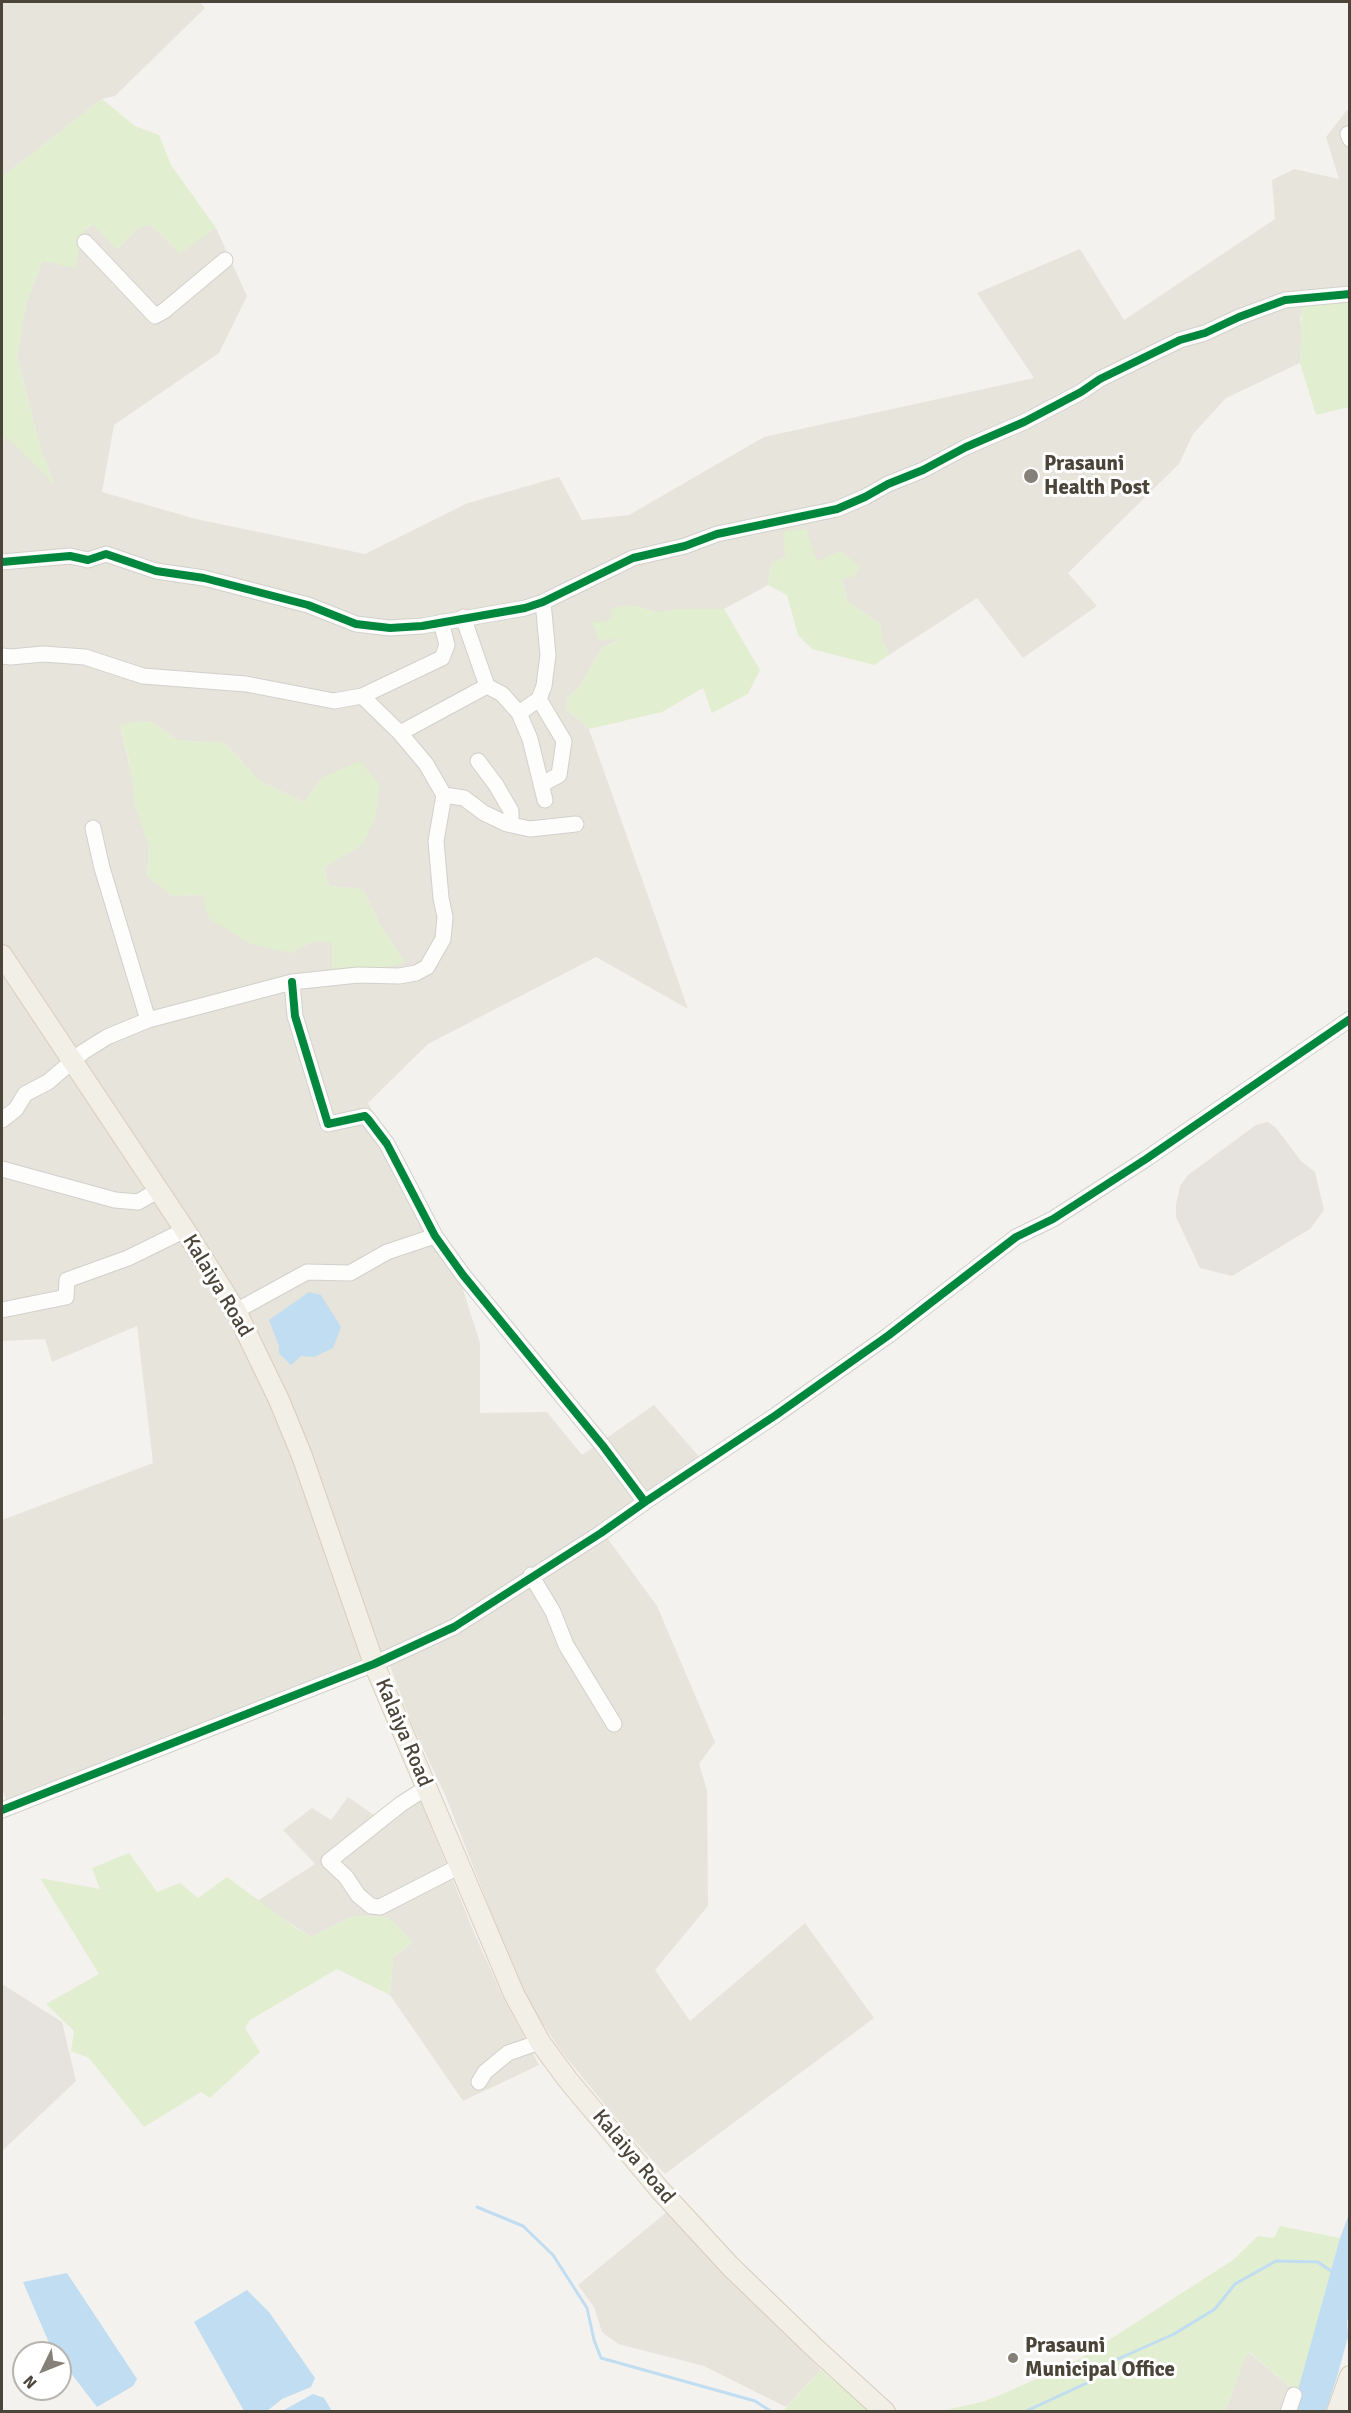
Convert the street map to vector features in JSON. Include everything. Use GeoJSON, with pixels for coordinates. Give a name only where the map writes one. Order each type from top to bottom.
{"type":"FeatureCollection","features":[{"type":"Feature","properties":{"kind":"main road","name":"Kalaiya Road"},"geometry":{"type":"LineString","coordinates":[[2,955],[71,1062],[159,1190],[236,1311],[279,1400],[298,1447],[374,1664],[514,1994],[540,2042],[568,2080],[660,2190],[731,2267],[885,2412]]}},
{"type":"Feature","properties":{"kind":"main road"},"geometry":{"type":"LineString","coordinates":[[1337,2412],[1350,2376]]}},
{"type":"Feature","properties":{"kind":"street"},"geometry":{"type":"LineString","coordinates":[[85,242],[155,316],[225,260]]}},
{"type":"Feature","properties":{"kind":"street"},"geometry":{"type":"LineString","coordinates":[[2,562],[70,556],[88,560],[106,554],[156,571],[204,578],[308,605],[356,624],[390,628],[422,626],[463,617],[525,608],[543,602],[633,558],[685,546],[717,534],[837,509],[1024,422],[1081,392],[1100,379],[1180,340],[1205,333],[1285,300],[1350,294]]}},
{"type":"Feature","properties":{"kind":"street"},"geometry":{"type":"LineString","coordinates":[[519,713],[539,699],[544,686],[548,655],[543,602]]}},
{"type":"Feature","properties":{"kind":"street"},"geometry":{"type":"LineString","coordinates":[[463,617],[487,686],[502,694],[519,713],[530,739],[545,800]]}},
{"type":"Feature","properties":{"kind":"street"},"geometry":{"type":"LineString","coordinates":[[2,656],[43,654],[85,657],[143,676],[246,684],[334,701],[362,696],[442,658],[447,645],[441,622]]}},
{"type":"Feature","properties":{"kind":"street"},"geometry":{"type":"LineString","coordinates":[[400,733],[487,686]]}},
{"type":"Feature","properties":{"kind":"street"},"geometry":{"type":"LineString","coordinates":[[2,1120],[16,1109],[25,1094],[48,1082],[106,1037],[148,1020],[292,982],[358,975],[399,976],[416,973],[427,967],[443,939],[445,917],[436,840],[444,795],[426,764],[400,733],[362,696]]}},
{"type":"Feature","properties":{"kind":"street"},"geometry":{"type":"LineString","coordinates":[[539,699],[564,741],[559,775],[542,784]]}},
{"type":"Feature","properties":{"kind":"street"},"geometry":{"type":"LineString","coordinates":[[478,761],[496,785],[511,811],[511,822],[507,824]]}},
{"type":"Feature","properties":{"kind":"street"},"geometry":{"type":"LineString","coordinates":[[444,795],[464,798],[484,813],[507,824],[530,829],[576,824]]}},
{"type":"Feature","properties":{"kind":"street"},"geometry":{"type":"LineString","coordinates":[[93,828],[108,890],[148,1020]]}},
{"type":"Feature","properties":{"kind":"street"},"geometry":{"type":"LineString","coordinates":[[292,982],[295,1016],[328,1124],[365,1116],[368,1119],[387,1144],[435,1236],[463,1275],[603,1446],[645,1502]]}},
{"type":"Feature","properties":{"kind":"street"},"geometry":{"type":"LineString","coordinates":[[2,1810],[374,1664],[454,1627],[531,1575],[601,1533],[776,1415],[889,1335],[1016,1237],[1053,1219],[1146,1159],[1350,1019]]}},
{"type":"Feature","properties":{"kind":"street"},"geometry":{"type":"LineString","coordinates":[[2,1168],[115,1200],[138,1202],[159,1190]]}},
{"type":"Feature","properties":{"kind":"street"},"geometry":{"type":"LineString","coordinates":[[2,1310],[66,1297],[67,1280],[128,1258],[185,1230]]}},
{"type":"Feature","properties":{"kind":"street"},"geometry":{"type":"LineString","coordinates":[[236,1311],[307,1272],[350,1273],[387,1252],[435,1236]]}},
{"type":"Feature","properties":{"kind":"street"},"geometry":{"type":"LineString","coordinates":[[531,1575],[553,1612],[566,1645],[614,1724]]}},
{"type":"Feature","properties":{"kind":"street"},"geometry":{"type":"LineString","coordinates":[[426,1788],[401,1804],[328,1861],[346,1877],[358,1895],[371,1906],[380,1907],[460,1866]]}},
{"type":"Feature","properties":{"kind":"street"},"geometry":{"type":"LineString","coordinates":[[479,2082],[485,2072],[508,2053],[540,2042]]}},
{"type":"Feature","properties":{"kind":"street"},"geometry":{"type":"LineString","coordinates":[[1288,2412],[1294,2395]]}},
{"type":"Feature","properties":{"kind":"shaded area"},"geometry":{"type":"Polygon","coordinates":[[[2,2],[200,2],[205,8],[115,96],[102,99],[2,177],[2,2]]]}},
{"type":"Feature","properties":{"kind":"shaded area"},"geometry":{"type":"Polygon","coordinates":[[[1349,110],[1349,296],[1300,316],[1302,332],[1300,363],[1226,398],[1193,434],[1179,464],[1068,573],[1097,606],[1023,658],[977,598],[889,655],[882,639],[880,624],[847,601],[842,578],[817,561],[785,558],[772,562],[768,585],[724,609],[679,609],[656,613],[636,606],[623,638],[602,648],[579,687],[568,698],[566,709],[589,729],[688,1009],[596,957],[428,1044],[368,1103],[453,1258],[480,1343],[480,1413],[547,1412],[582,1455],[654,1405],[709,1468],[605,1535],[657,1606],[715,1742],[699,1764],[707,1790],[708,1906],[655,1970],[690,2021],[805,1923],[874,2018],[665,2174],[633,2139],[561,2051],[524,1997],[446,1797],[412,1725],[384,1650],[118,1758],[6,1800],[2,1788],[2,1720],[4,1719],[2,1712],[2,1520],[153,1463],[137,1326],[52,1362],[45,1339],[2,1341],[2,445],[7,436],[54,483],[41,451],[17,357],[26,304],[42,261],[93,224],[117,249],[137,229],[151,224],[180,253],[216,228],[247,296],[219,353],[114,425],[102,492],[196,519],[365,554],[468,503],[559,477],[582,520],[629,515],[764,437],[1034,378],[977,293],[1080,249],[1124,320],[1275,219],[1272,180],[1294,169],[1339,179],[1326,137],[1349,110]],[[150,721],[120,725],[149,847],[147,876],[172,896],[203,895],[291,953],[311,942],[333,942],[332,971],[405,962],[379,923],[363,889],[329,886],[324,867],[363,844],[323,777],[304,802],[260,781],[224,743],[177,740],[150,721]]]}},
{"type":"Feature","properties":{"kind":"shaded area"},"geometry":{"type":"Polygon","coordinates":[[[1268,1122],[1276,1128],[1301,1161],[1315,1172],[1324,1210],[1310,1229],[1232,1276],[1200,1268],[1176,1217],[1180,1186],[1188,1175],[1256,1125],[1268,1122]]]}},
{"type":"Feature","properties":{"kind":"shaded area"},"geometry":{"type":"Polygon","coordinates":[[[416,1789],[475,1935],[504,1999],[539,2065],[463,2101],[390,1995],[393,1957],[413,1942],[387,1917],[353,1916],[311,1937],[257,1901],[315,1864],[283,1830],[312,1808],[331,1820],[348,1797],[377,1817],[416,1789]]]}},
{"type":"Feature","properties":{"kind":"shaded area"},"geometry":{"type":"Polygon","coordinates":[[[2,1984],[62,2022],[76,2081],[2,2151],[2,1984]]]}},
{"type":"Feature","properties":{"kind":"shaded area"},"geometry":{"type":"Polygon","coordinates":[[[668,2211],[821,2370],[786,2407],[704,2366],[618,2344],[602,2332],[594,2307],[578,2285],[668,2211]]]}},
{"type":"Feature","properties":{"kind":"shaded area"},"geometry":{"type":"Polygon","coordinates":[[[1247,2351],[1298,2393],[1284,2411],[1225,2412],[1247,2351]]]}},
{"type":"Feature","properties":{"kind":"green space"},"geometry":{"type":"Polygon","coordinates":[[[102,99],[135,126],[159,135],[171,165],[216,228],[180,254],[151,224],[137,229],[117,249],[92,224],[81,233],[76,268],[42,261],[26,304],[17,357],[41,451],[55,485],[7,437],[2,445],[2,177],[102,99]]]}},
{"type":"Feature","properties":{"kind":"green space"},"geometry":{"type":"Polygon","coordinates":[[[1349,296],[1349,407],[1316,415],[1300,363],[1302,303],[1349,296]]]}},
{"type":"Feature","properties":{"kind":"green space"},"geometry":{"type":"Polygon","coordinates":[[[806,529],[817,561],[840,551],[860,566],[855,576],[842,579],[847,601],[880,624],[882,639],[889,655],[874,665],[812,649],[798,635],[787,595],[768,585],[772,562],[785,558],[783,532],[806,529]]]}},
{"type":"Feature","properties":{"kind":"green space"},"geometry":{"type":"Polygon","coordinates":[[[636,606],[656,613],[679,609],[724,609],[760,670],[748,694],[712,713],[703,688],[662,712],[589,729],[566,709],[568,698],[579,687],[602,648],[621,639],[599,640],[592,623],[612,620],[611,609],[636,606]]]}},
{"type":"Feature","properties":{"kind":"green space"},"geometry":{"type":"Polygon","coordinates":[[[150,721],[177,740],[224,743],[260,781],[304,802],[323,777],[360,761],[380,785],[375,818],[363,844],[324,868],[329,886],[363,889],[379,923],[405,962],[379,969],[332,971],[332,942],[311,942],[291,953],[251,944],[208,918],[203,895],[172,896],[147,876],[149,847],[135,805],[130,765],[120,724],[150,721]]]}},
{"type":"Feature","properties":{"kind":"green space"},"geometry":{"type":"Polygon","coordinates":[[[129,1853],[157,1892],[180,1883],[198,1898],[227,1877],[311,1937],[353,1916],[387,1917],[413,1942],[393,1957],[390,1995],[337,1969],[250,2020],[245,2028],[260,2052],[210,2098],[201,2092],[144,2127],[89,2058],[71,2051],[74,2031],[46,2004],[99,1974],[40,1878],[100,1889],[92,1868],[129,1853]]]}},
{"type":"Feature","properties":{"kind":"green space"},"geometry":{"type":"Polygon","coordinates":[[[1280,2226],[1340,2238],[1298,2393],[1248,2351],[1225,2411],[937,2412],[982,2402],[1078,2360],[1233,2260],[1258,2236],[1274,2238],[1280,2226]]]}},
{"type":"Feature","properties":{"kind":"green space"},"geometry":{"type":"Polygon","coordinates":[[[821,2370],[871,2411],[782,2412],[821,2370]]]}},
{"type":"Feature","properties":{"kind":"water"},"geometry":{"type":"Polygon","coordinates":[[[309,1292],[321,1295],[341,1327],[333,1348],[314,1357],[301,1356],[291,1365],[279,1353],[279,1346],[269,1320],[309,1292]]]}},
{"type":"Feature","properties":{"kind":"water"},"geometry":{"type":"Polygon","coordinates":[[[1349,2214],[1348,2337],[1337,2377],[1326,2411],[1292,2412],[1340,2238],[1349,2214]]]}},
{"type":"Feature","properties":{"kind":"water"},"geometry":{"type":"Polygon","coordinates":[[[67,2273],[137,2379],[133,2386],[97,2407],[72,2375],[72,2341],[48,2341],[23,2282],[67,2273]]]}},
{"type":"Feature","properties":{"kind":"water"},"geometry":{"type":"Polygon","coordinates":[[[247,2290],[269,2312],[315,2378],[311,2387],[282,2399],[267,2411],[244,2411],[194,2322],[247,2290]]]}},
{"type":"Feature","properties":{"kind":"water"},"geometry":{"type":"Polygon","coordinates":[[[313,2394],[324,2398],[332,2411],[282,2411],[313,2394]]]}},
{"type":"Feature","properties":{"kind":"waterway"},"geometry":{"type":"LineString","coordinates":[[477,2207],[523,2226],[553,2255],[587,2308],[594,2340],[601,2358],[755,2401],[772,2412]]}},
{"type":"Feature","properties":{"kind":"waterway"},"geometry":{"type":"LineString","coordinates":[[1024,2412],[1087,2383],[1118,2359],[1174,2334],[1215,2309],[1235,2284],[1276,2261],[1318,2262],[1334,2273]]}},
{"type":"Feature","properties":{"kind":"cycle path"},"geometry":{"type":"LineString","coordinates":[[2,562],[70,556],[88,560],[106,554],[156,571],[204,578],[308,605],[356,624],[390,628],[422,626],[525,608],[543,602],[633,558],[685,546],[717,534],[837,509],[1024,422],[1081,392],[1100,379],[1180,340],[1205,333],[1239,317],[1285,300],[1350,294]]}},
{"type":"Feature","properties":{"kind":"cycle path"},"geometry":{"type":"LineString","coordinates":[[2,1810],[374,1664],[454,1627],[601,1533],[645,1502],[603,1446],[463,1275],[435,1236],[387,1144],[368,1119],[365,1116],[328,1124],[295,1016],[292,982]]}},
{"type":"Feature","properties":{"kind":"cycle path"},"geometry":{"type":"LineString","coordinates":[[645,1502],[776,1415],[889,1335],[1016,1237],[1053,1219],[1146,1159],[1350,1019]]}},
{"type":"Feature","properties":{"kind":"place","name":"Prasauni Health Post"},"geometry":{"type":"Point","coordinates":[1031,476]}},
{"type":"Feature","properties":{"kind":"place","name":"Prasauni Municipal Office"},"geometry":{"type":"Point","coordinates":[1013,2358]}}]}
